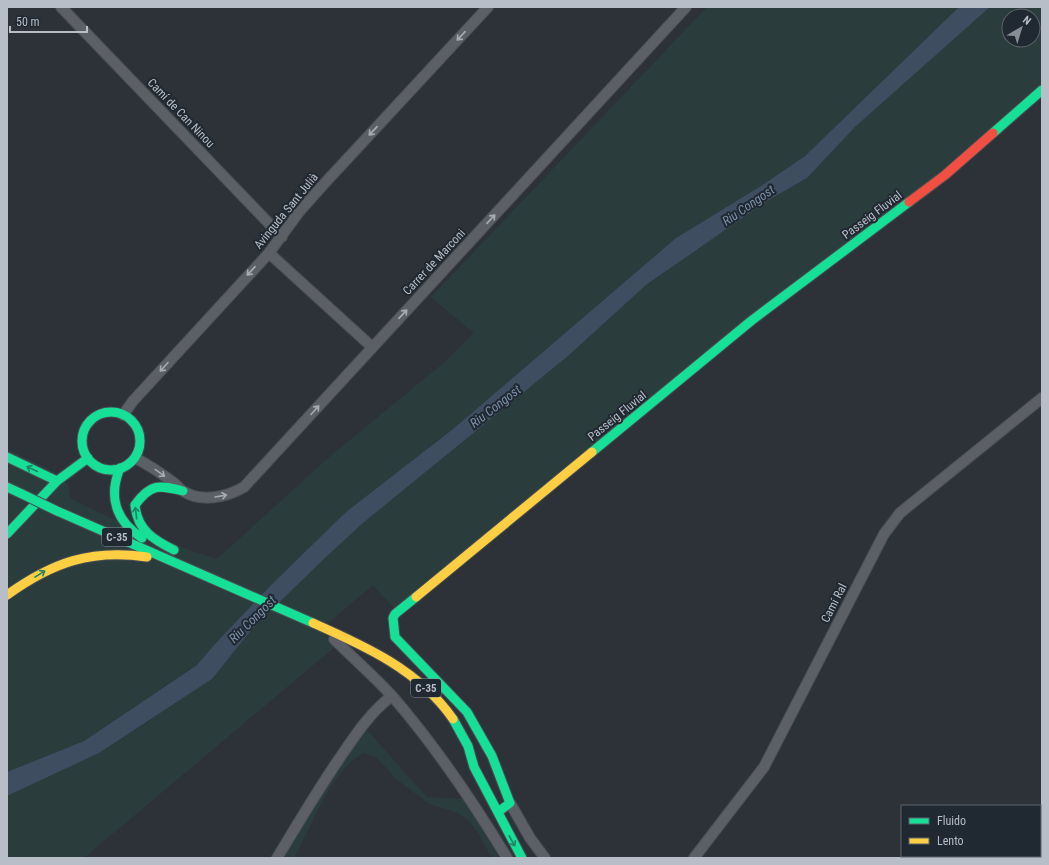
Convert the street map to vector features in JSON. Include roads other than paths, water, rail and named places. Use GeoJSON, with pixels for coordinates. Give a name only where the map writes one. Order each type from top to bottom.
{"type":"FeatureCollection","features":[{"type":"Feature","properties":{"kind":"main road","name":"Passeig Fluvial"},"geometry":{"type":"LineString","coordinates":[[506,806],[492,756],[467,712],[396,637],[393,618],[395,614],[751,321],[945,175],[1042,90]]}},
{"type":"Feature","properties":{"kind":"main road"},"geometry":{"type":"LineString","coordinates":[[106,413],[123,415],[134,424],[140,437],[140,444],[135,458],[120,468],[113,470],[99,467],[88,458],[82,443],[83,434],[92,420],[106,413]]}},
{"type":"Feature","properties":{"kind":"main road"},"geometry":{"type":"LineString","coordinates":[[7,457],[57,481]]}},
{"type":"Feature","properties":{"kind":"main road"},"geometry":{"type":"LineString","coordinates":[[7,534],[57,481],[88,458]]}},
{"type":"Feature","properties":{"kind":"main road"},"geometry":{"type":"LineString","coordinates":[[120,468],[112,493],[122,519],[137,535],[145,540],[159,542]]}},
{"type":"Feature","properties":{"kind":"main road"},"geometry":{"type":"LineString","coordinates":[[183,491],[159,485],[146,491],[135,505],[137,521],[140,527],[159,542],[175,550],[188,568]]}},
{"type":"Feature","properties":{"kind":"main road","name":"C-35"},"geometry":{"type":"LineString","coordinates":[[7,487],[57,511],[358,643],[384,656],[406,671],[430,691],[462,733],[472,755],[474,767],[522,858]]}},
{"type":"Feature","properties":{"kind":"main road"},"geometry":{"type":"LineString","coordinates":[[7,595],[42,572],[69,559],[89,555],[114,553],[137,555],[178,563]]}},
{"type":"Feature","properties":{"kind":"main road"},"geometry":{"type":"LineString","coordinates":[[7,604],[18,588]]}},
{"type":"Feature","properties":{"kind":"main road","name":"C-35"},"geometry":{"type":"LineString","coordinates":[[472,755],[480,764],[506,806],[534,858]]}},
{"type":"Feature","properties":{"kind":"street","name":"Camí de Can Ninou"},"geometry":{"type":"LineString","coordinates":[[61,7],[282,237]]}},
{"type":"Feature","properties":{"kind":"street","name":"Avinguda Sant Julià"},"geometry":{"type":"LineString","coordinates":[[123,415],[133,401],[269,253],[299,212],[323,184],[488,7]]}},
{"type":"Feature","properties":{"kind":"street","name":"Carrer de Marconi"},"geometry":{"type":"LineString","coordinates":[[183,491],[203,497],[214,497],[234,493],[244,487],[686,7]]}},
{"type":"Feature","properties":{"kind":"street"},"geometry":{"type":"LineString","coordinates":[[269,253],[372,347]]}},
{"type":"Feature","properties":{"kind":"street","name":"Camí Ral"},"geometry":{"type":"LineString","coordinates":[[694,858],[764,767],[884,534],[900,513],[1042,398]]}},
{"type":"Feature","properties":{"kind":"street"},"geometry":{"type":"LineString","coordinates":[[135,458],[150,466],[183,491]]}},
{"type":"Feature","properties":{"kind":"street"},"geometry":{"type":"LineString","coordinates":[[334,640],[392,696],[466,791],[507,858]]}},
{"type":"Feature","properties":{"kind":"street"},"geometry":{"type":"LineString","coordinates":[[277,858],[320,788],[349,745],[380,704],[392,696]]}},
{"type":"Feature","properties":{"kind":"street"},"geometry":{"type":"LineString","coordinates":[[506,806],[545,858]]}},
{"type":"Feature","properties":{"kind":"water","name":"Riu Congost"},"geometry":{"type":"Polygon","coordinates":[[[959,7],[990,7],[855,127],[807,178],[767,201],[646,285],[568,356],[363,523],[252,629],[212,679],[99,753],[7,796],[7,772],[84,741],[197,665],[272,584],[346,512],[453,429],[676,238],[761,186],[805,156],[959,7]]]}}]}
